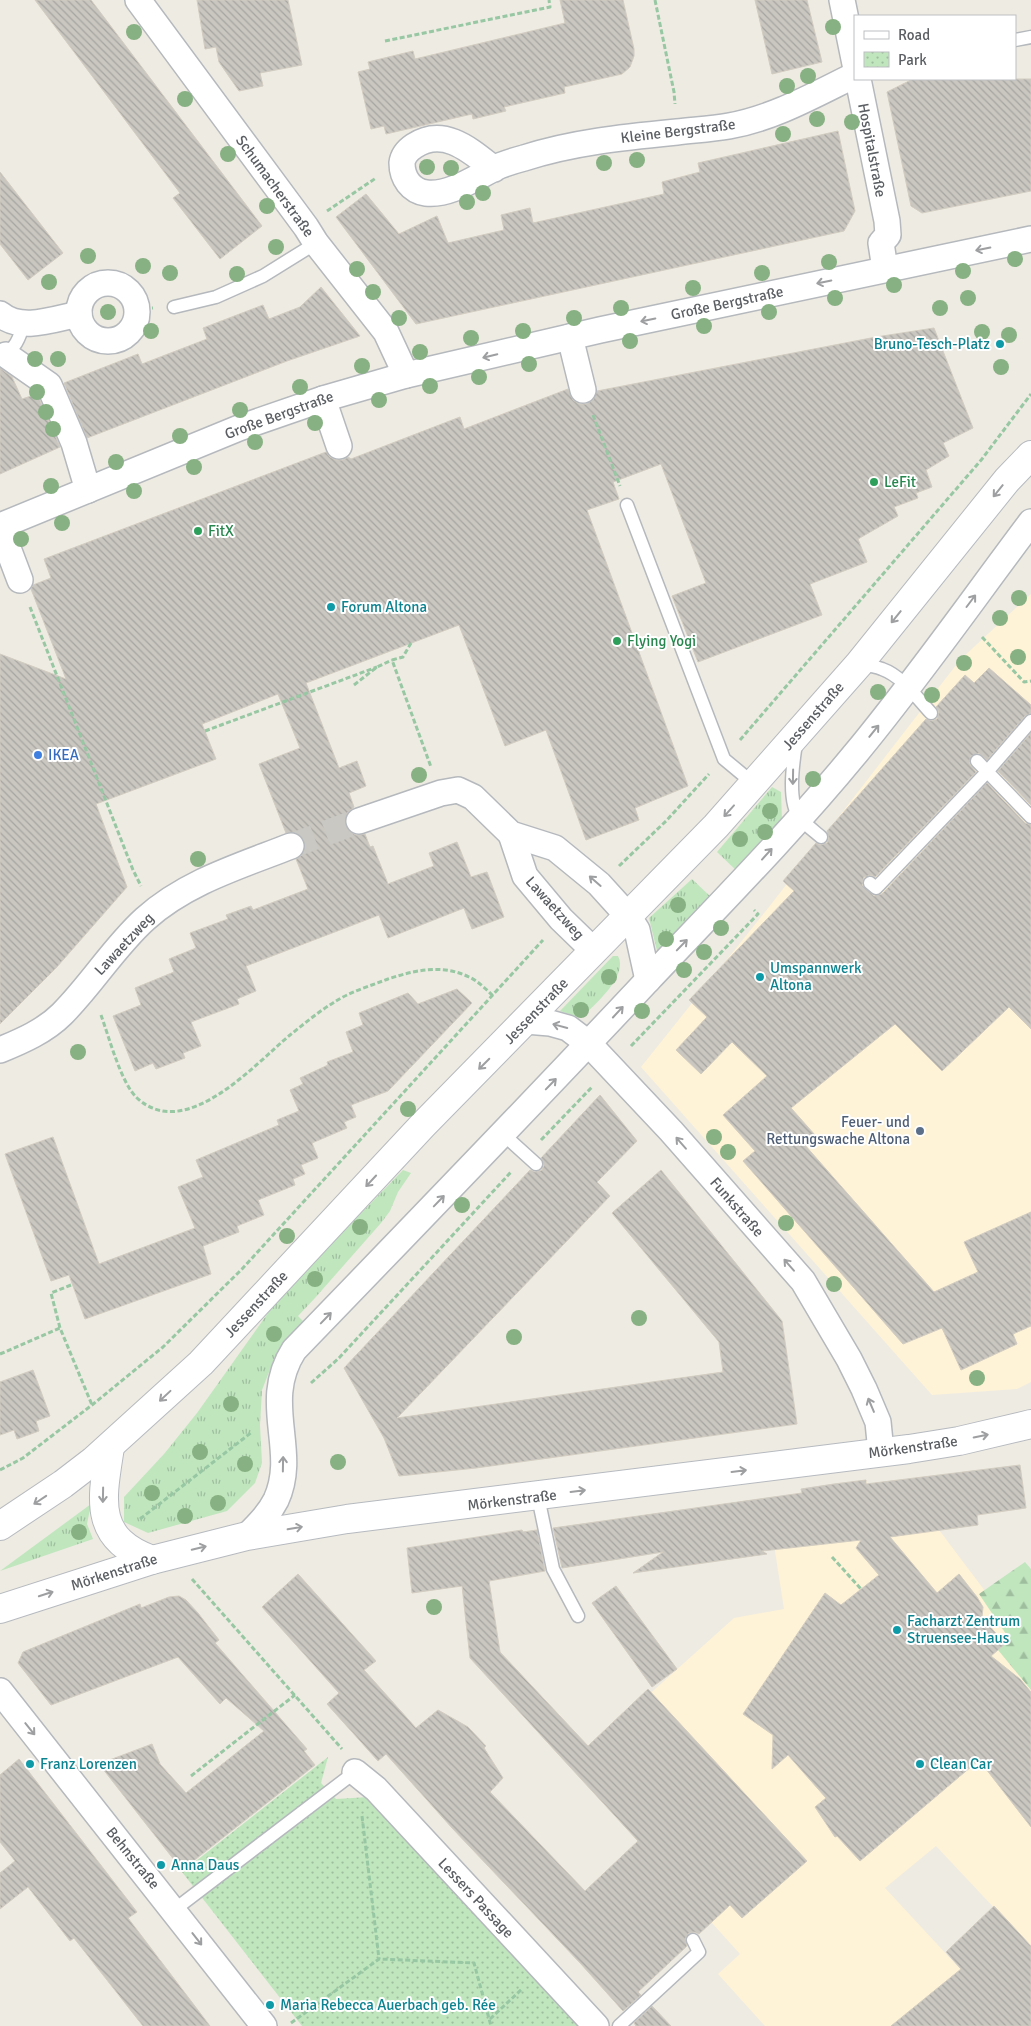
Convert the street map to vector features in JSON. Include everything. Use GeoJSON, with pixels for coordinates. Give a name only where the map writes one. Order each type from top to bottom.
{"type":"FeatureCollection","features":[{"type":"Feature","properties":{"kind":"street","name":"Schumacherstraße"},"geometry":{"type":"LineString","coordinates":[[138,0],[311,235],[386,332],[406,376]]}},
{"type":"Feature","properties":{"kind":"street"},"geometry":{"type":"LineString","coordinates":[[842,0],[854,59]]}},
{"type":"Feature","properties":{"kind":"street","name":"Kleine Bergstraße"},"geometry":{"type":"LineString","coordinates":[[403,171],[406,181],[414,189],[424,193],[434,193],[448,190],[494,169],[550,150],[618,138],[730,126],[759,118],[786,109],[854,75]]}},
{"type":"Feature","properties":{"kind":"street","name":"Hospitalstraße"},"geometry":{"type":"LineString","coordinates":[[858,80],[887,221],[888,235],[881,243],[885,269]]}},
{"type":"Feature","properties":{"kind":"street"},"geometry":{"type":"LineString","coordinates":[[403,171],[402,162],[408,150],[420,142],[432,138],[446,139],[460,144],[494,169]]}},
{"type":"Feature","properties":{"kind":"street","name":"Große Bergstraße"},"geometry":{"type":"LineString","coordinates":[[20,580],[0,527],[239,428],[323,398],[570,337],[885,269],[1031,240]]}},
{"type":"Feature","properties":{"kind":"street"},"geometry":{"type":"LineString","coordinates":[[0,314],[6,320],[23,324],[79,314]]}},
{"type":"Feature","properties":{"kind":"street"},"geometry":{"type":"LineString","coordinates":[[570,337],[583,390]]}},
{"type":"Feature","properties":{"kind":"street"},"geometry":{"type":"LineString","coordinates":[[3,357],[50,385],[74,443],[88,490]]}},
{"type":"Feature","properties":{"kind":"street"},"geometry":{"type":"LineString","coordinates":[[323,398],[339,446]]}},
{"type":"Feature","properties":{"kind":"street","name":"Jessenstraße"},"geometry":{"type":"LineString","coordinates":[[0,1526],[63,1484],[110,1447],[201,1363],[423,1125],[694,849],[754,784],[859,664],[1007,480],[1031,455]]}},
{"type":"Feature","properties":{"kind":"street"},"geometry":{"type":"LineString","coordinates":[[247,1536],[273,1506],[282,1480],[284,1459],[278,1412],[285,1364],[294,1350],[589,1044],[800,817],[854,755],[908,688],[1031,522]]}},
{"type":"Feature","properties":{"kind":"street","name":"Lawaetzweg"},"geometry":{"type":"LineString","coordinates":[[359,821],[441,793],[458,790],[473,798],[511,834],[554,848],[599,884],[638,930],[648,980]]}},
{"type":"Feature","properties":{"kind":"street","name":"Lawaetzweg"},"geometry":{"type":"LineString","coordinates":[[511,834],[525,876],[561,919],[594,951]]}},
{"type":"Feature","properties":{"kind":"street","name":"Lawaetzweg"},"geometry":{"type":"LineString","coordinates":[[0,1050],[35,1035],[62,1014],[133,931],[155,911],[179,894],[202,881],[291,846]]}},
{"type":"Feature","properties":{"kind":"street","name":"Funkstraße"},"geometry":{"type":"LineString","coordinates":[[526,1021],[550,1023],[568,1028],[589,1044],[671,1131],[802,1281],[864,1389],[878,1422],[881,1452]]}},
{"type":"Feature","properties":{"kind":"street","name":"Mörkenstraße"},"geometry":{"type":"LineString","coordinates":[[0,1609],[162,1557],[247,1536],[347,1519],[959,1441],[1031,1424]]}},
{"type":"Feature","properties":{"kind":"street"},"geometry":{"type":"LineString","coordinates":[[110,1447],[103,1493],[106,1519],[113,1534],[123,1544],[162,1557]]}},
{"type":"Feature","properties":{"kind":"street","name":"Behnstraße"},"geometry":{"type":"LineString","coordinates":[[0,1691],[264,2026]]}},
{"type":"Feature","properties":{"kind":"street","name":"Lessers Passage"},"geometry":{"type":"LineString","coordinates":[[355,1772],[376,1789],[596,2026]]}},
{"type":"Feature","properties":{"kind":"lane"},"geometry":{"type":"LineString","coordinates":[[1016,40],[1031,37]]}},
{"type":"Feature","properties":{"kind":"lane"},"geometry":{"type":"LineString","coordinates":[[174,307],[216,297],[263,276],[287,261],[311,235]]}},
{"type":"Feature","properties":{"kind":"lane"},"geometry":{"type":"LineString","coordinates":[[3,357],[20,337],[23,324]]}},
{"type":"Feature","properties":{"kind":"lane"},"geometry":{"type":"LineString","coordinates":[[627,505],[724,758],[754,784]]}},
{"type":"Feature","properties":{"kind":"lane"},"geometry":{"type":"LineString","coordinates":[[859,664],[882,668],[890,673],[908,688],[930,714]]}},
{"type":"Feature","properties":{"kind":"lane"},"geometry":{"type":"LineString","coordinates":[[873,885],[986,773],[1031,721]]}},
{"type":"Feature","properties":{"kind":"lane"},"geometry":{"type":"LineString","coordinates":[[797,736],[792,786],[795,806],[800,817],[821,837]]}},
{"type":"Feature","properties":{"kind":"lane"},"geometry":{"type":"LineString","coordinates":[[977,761],[986,773],[1031,817]]}},
{"type":"Feature","properties":{"kind":"lane"},"geometry":{"type":"LineString","coordinates":[[503,1134],[536,1164]]}},
{"type":"Feature","properties":{"kind":"lane"},"geometry":{"type":"LineString","coordinates":[[538,1496],[553,1569],[578,1616]]}},
{"type":"Feature","properties":{"kind":"lane"},"geometry":{"type":"LineString","coordinates":[[174,1910],[355,1772]]}},
{"type":"Feature","properties":{"kind":"lane"},"geometry":{"type":"LineString","coordinates":[[619,2026],[699,1952],[693,1940]]}},
{"type":"Feature","properties":{"kind":"path"},"geometry":{"type":"LineString","coordinates":[[385,41],[550,7],[549,0]]}},
{"type":"Feature","properties":{"kind":"path"},"geometry":{"type":"LineString","coordinates":[[655,0],[674,92],[677,132]]}},
{"type":"Feature","properties":{"kind":"path"},"geometry":{"type":"LineString","coordinates":[[311,235],[384,173],[403,171]]}},
{"type":"Feature","properties":{"kind":"path"},"geometry":{"type":"LineString","coordinates":[[583,390],[627,505]]}},
{"type":"Feature","properties":{"kind":"path"},"geometry":{"type":"LineString","coordinates":[[599,884],[666,821],[724,758],[982,459],[1031,394]]}},
{"type":"Feature","properties":{"kind":"path"},"geometry":{"type":"LineString","coordinates":[[20,580],[133,870],[155,911]]}},
{"type":"Feature","properties":{"kind":"path"},"geometry":{"type":"LineString","coordinates":[[962,614],[1024,682],[1031,681]]}},
{"type":"Feature","properties":{"kind":"path"},"geometry":{"type":"LineString","coordinates":[[205,731],[403,656],[411,643]]}},
{"type":"Feature","properties":{"kind":"path"},"geometry":{"type":"LineString","coordinates":[[392,660],[441,793]]}},
{"type":"Feature","properties":{"kind":"path"},"geometry":{"type":"LineString","coordinates":[[354,684],[377,667]]}},
{"type":"Feature","properties":{"kind":"path"},"geometry":{"type":"LineString","coordinates":[[0,1470],[23,1458],[163,1347],[242,1270],[561,919]]}},
{"type":"Feature","properties":{"kind":"path"},"geometry":{"type":"LineString","coordinates":[[71,1004],[100,1013],[131,1091],[144,1103],[164,1111],[191,1107],[224,1092],[290,1035],[333,1002],[388,979],[412,971],[429,969],[449,970],[470,977],[493,996]]}},
{"type":"Feature","properties":{"kind":"path"},"geometry":{"type":"LineString","coordinates":[[70,1285],[51,1293],[60,1328],[92,1405]]}},
{"type":"Feature","properties":{"kind":"path"},"geometry":{"type":"LineString","coordinates":[[0,1354],[60,1328]]}},
{"type":"Feature","properties":{"kind":"path"},"geometry":{"type":"LineString","coordinates":[[832,1556],[861,1589]]}},
{"type":"Feature","properties":{"kind":"path"},"geometry":{"type":"LineString","coordinates":[[162,1557],[197,1586],[347,1754],[355,1772],[379,1959]]}},
{"type":"Feature","properties":{"kind":"path"},"geometry":{"type":"LineString","coordinates":[[191,1776],[295,1695]]}},
{"type":"Feature","properties":{"kind":"path"},"geometry":{"type":"LineString","coordinates":[[287,2026],[379,1959],[474,1963],[491,2026]]}},
{"type":"Feature","properties":{"kind":"path"},"geometry":{"type":"LineString","coordinates":[[490,2019],[520,1990]]}},
{"type":"Feature","properties":{"kind":"shaded area"},"geometry":{"type":"Polygon","coordinates":[[[1031,594],[1031,1382],[1017,1389],[932,1395],[641,1067],[769,907],[960,660],[1031,594]]]}},
{"type":"Feature","properties":{"kind":"shaded area"},"geometry":{"type":"Polygon","coordinates":[[[866,1480],[869,1486],[930,1518],[1031,1652],[1031,1947],[936,1846],[885,1888],[1013,2026],[765,2026],[718,1974],[740,1954],[590,1788],[594,1744],[734,1618],[784,1609],[767,1499],[801,1494],[801,1490],[866,1480]]]}},
{"type":"Feature","properties":{"kind":"green space"},"geometry":{"type":"Polygon","coordinates":[[[772,787],[781,792],[782,821],[740,874],[717,852],[772,787]]]}},
{"type":"Feature","properties":{"kind":"green space"},"geometry":{"type":"Polygon","coordinates":[[[692,879],[714,900],[667,948],[657,951],[649,918],[692,879]]]}},
{"type":"Feature","properties":{"kind":"green space"},"geometry":{"type":"Polygon","coordinates":[[[613,956],[618,956],[619,972],[615,981],[601,998],[581,1018],[560,1011],[613,956]]]}},
{"type":"Feature","properties":{"kind":"green space"},"geometry":{"type":"Polygon","coordinates":[[[403,1170],[411,1173],[398,1192],[390,1211],[298,1316],[305,1323],[276,1354],[262,1390],[260,1425],[262,1463],[255,1483],[227,1511],[148,1533],[124,1522],[124,1497],[164,1454],[197,1413],[278,1299],[403,1170]]]}},
{"type":"Feature","properties":{"kind":"green space"},"geometry":{"type":"Polygon","coordinates":[[[91,1504],[87,1524],[93,1539],[0,1571],[91,1504]]]}},
{"type":"Feature","properties":{"kind":"green space"},"geometry":{"type":"Polygon","coordinates":[[[1025,1562],[1031,1569],[1031,1690],[998,1650],[1010,1640],[979,1594],[1025,1562]]]}},
{"type":"Feature","properties":{"kind":"green space"},"geometry":{"type":"Polygon","coordinates":[[[328,1757],[321,1783],[336,1799],[369,1797],[581,2026],[302,2026],[182,1872],[328,1757]]]}},
{"type":"Feature","properties":{"kind":"building"},"geometry":{"type":"Polygon","coordinates":[[[35,0],[91,0],[262,226],[220,259],[173,198],[180,193],[35,0]]]}},
{"type":"Feature","properties":{"kind":"building"},"geometry":{"type":"Polygon","coordinates":[[[197,0],[288,0],[302,65],[260,73],[263,86],[239,91],[219,62],[216,47],[205,49],[197,0]]]}},
{"type":"Feature","properties":{"kind":"building"},"geometry":{"type":"Polygon","coordinates":[[[560,0],[623,0],[634,49],[634,56],[630,67],[622,74],[564,87],[565,93],[504,107],[506,111],[473,119],[472,114],[386,134],[384,126],[371,129],[358,72],[370,69],[368,62],[413,51],[415,59],[565,23],[560,0]]]}},
{"type":"Feature","properties":{"kind":"building"},"geometry":{"type":"Polygon","coordinates":[[[755,0],[807,0],[822,62],[772,74],[755,0]]]}},
{"type":"Feature","properties":{"kind":"building"},"geometry":{"type":"Polygon","coordinates":[[[1031,79],[1031,191],[922,213],[911,206],[887,92],[911,80],[1031,79]]]}},
{"type":"Feature","properties":{"kind":"building"},"geometry":{"type":"Polygon","coordinates":[[[838,131],[855,211],[844,231],[416,324],[336,217],[366,194],[399,234],[437,216],[448,243],[504,230],[501,215],[530,208],[533,223],[664,194],[662,182],[700,172],[698,163],[838,131]]]}},
{"type":"Feature","properties":{"kind":"building"},"geometry":{"type":"Polygon","coordinates":[[[0,172],[63,253],[28,280],[0,244],[0,172]]]}},
{"type":"Feature","properties":{"kind":"building"},"geometry":{"type":"Polygon","coordinates":[[[321,287],[360,336],[287,361],[87,438],[64,383],[138,354],[142,364],[207,339],[203,328],[263,305],[269,319],[300,307],[321,287]]]}},
{"type":"Feature","properties":{"kind":"building"},"geometry":{"type":"Polygon","coordinates":[[[934,328],[973,428],[943,443],[949,456],[926,470],[932,487],[916,493],[918,498],[894,507],[898,516],[858,539],[867,562],[810,584],[822,615],[698,662],[672,596],[706,583],[661,464],[613,482],[619,499],[587,510],[688,786],[635,808],[639,820],[586,840],[546,730],[505,746],[459,625],[306,683],[339,768],[357,761],[366,786],[349,793],[354,807],[348,812],[345,825],[349,831],[356,835],[365,834],[370,847],[373,846],[388,884],[434,866],[429,853],[457,842],[471,877],[487,872],[504,917],[472,929],[464,908],[388,938],[379,915],[246,966],[256,991],[237,999],[239,1004],[191,1022],[201,1046],[183,1053],[185,1058],[156,1069],[153,1063],[135,1071],[113,1016],[141,1005],[135,988],[174,972],[169,959],[196,948],[190,933],[228,919],[226,915],[251,906],[253,910],[308,889],[296,859],[302,855],[305,849],[304,840],[294,832],[286,833],[259,764],[300,748],[278,694],[202,724],[216,759],[96,804],[127,887],[56,968],[0,1024],[0,654],[66,679],[31,589],[33,585],[51,578],[44,559],[326,452],[336,460],[343,460],[348,457],[351,459],[460,417],[464,429],[568,389],[573,400],[579,404],[586,404],[593,400],[597,391],[876,337],[934,328]]]}},
{"type":"Feature","properties":{"kind":"building"},"geometry":{"type":"Polygon","coordinates":[[[0,368],[12,377],[22,399],[37,394],[60,447],[0,474],[0,368]]]}},
{"type":"Feature","properties":{"kind":"building"},"geometry":{"type":"Polygon","coordinates":[[[989,668],[1031,705],[1031,713],[1025,716],[987,760],[979,753],[971,756],[969,763],[976,772],[875,877],[871,875],[864,877],[862,885],[874,896],[882,894],[987,783],[1025,823],[1031,825],[1031,1029],[1009,1007],[942,1071],[895,1024],[791,1108],[815,1135],[804,1144],[934,1292],[978,1272],[964,1242],[1031,1212],[1031,1326],[1013,1334],[1017,1344],[961,1370],[942,1328],[903,1344],[743,1161],[755,1151],[723,1115],[767,1076],[732,1042],[701,1074],[676,1050],[707,1017],[689,1000],[794,891],[783,881],[816,843],[820,845],[827,843],[829,838],[827,831],[926,719],[932,721],[937,719],[939,712],[936,707],[965,675],[974,683],[989,668]]]}},
{"type":"Feature","properties":{"kind":"building"},"geometry":{"type":"Polygon","coordinates":[[[1031,733],[1031,805],[998,771],[1031,733]]]}},
{"type":"Feature","properties":{"kind":"building"},"geometry":{"type":"Polygon","coordinates":[[[457,989],[472,1003],[388,1091],[351,1105],[356,1117],[344,1122],[347,1128],[312,1143],[318,1158],[301,1165],[305,1174],[293,1179],[295,1185],[258,1200],[264,1215],[237,1226],[239,1232],[203,1246],[211,1274],[85,1319],[69,1275],[51,1281],[5,1154],[53,1137],[99,1264],[195,1228],[178,1187],[203,1177],[196,1160],[279,1125],[277,1120],[299,1111],[290,1090],[303,1084],[300,1078],[328,1065],[327,1062],[353,1052],[346,1032],[363,1025],[359,1013],[408,993],[418,1004],[457,989]]]}},
{"type":"Feature","properties":{"kind":"building"},"geometry":{"type":"Polygon","coordinates":[[[600,1095],[637,1141],[597,1182],[610,1196],[397,1418],[723,1372],[719,1342],[612,1213],[661,1170],[782,1321],[797,1424],[476,1468],[399,1476],[384,1438],[344,1368],[530,1170],[535,1172],[542,1170],[544,1165],[541,1158],[600,1095]]]}},
{"type":"Feature","properties":{"kind":"building"},"geometry":{"type":"Polygon","coordinates":[[[33,1370],[50,1416],[36,1421],[39,1431],[17,1439],[14,1430],[0,1435],[0,1382],[33,1370]]]}},
{"type":"Feature","properties":{"kind":"building"},"geometry":{"type":"Polygon","coordinates":[[[1020,1465],[1026,1508],[977,1515],[978,1525],[890,1537],[937,1593],[959,1574],[983,1607],[982,1617],[1005,1644],[991,1656],[1020,1679],[1031,1692],[1031,1827],[979,1760],[860,1861],[837,1836],[835,1837],[815,1807],[826,1798],[788,1755],[772,1769],[773,1735],[743,1714],[825,1593],[841,1605],[879,1575],[856,1548],[861,1540],[762,1551],[767,1554],[633,1573],[663,1552],[562,1568],[553,1528],[802,1493],[801,1489],[834,1484],[866,1480],[866,1484],[1020,1465]]]}},
{"type":"Feature","properties":{"kind":"building"},"geometry":{"type":"Polygon","coordinates":[[[522,1530],[523,1532],[537,1530],[545,1571],[489,1581],[500,1652],[588,1746],[648,1689],[807,1861],[742,1918],[730,1905],[699,1934],[689,1933],[685,1939],[687,1946],[638,1992],[641,1995],[623,2011],[452,1828],[386,1754],[378,1761],[327,1704],[339,1693],[262,1607],[298,1574],[376,1661],[364,1670],[416,1728],[438,1710],[468,1727],[486,1746],[484,1748],[503,1778],[490,1792],[585,1891],[638,1841],[470,1658],[462,1586],[412,1593],[407,1548],[522,1530]]]}},
{"type":"Feature","properties":{"kind":"building"},"geometry":{"type":"Polygon","coordinates":[[[616,1586],[677,1669],[652,1687],[592,1603],[616,1586]]]}},
{"type":"Feature","properties":{"kind":"building"},"geometry":{"type":"Polygon","coordinates":[[[179,1596],[186,1600],[198,1613],[219,1640],[215,1643],[307,1749],[304,1751],[315,1765],[182,1870],[99,1764],[152,1744],[160,1764],[186,1793],[264,1731],[226,1698],[220,1704],[178,1657],[51,1705],[18,1663],[23,1652],[140,1604],[141,1608],[169,1597],[179,1596]]]}},
{"type":"Feature","properties":{"kind":"building"},"geometry":{"type":"Polygon","coordinates":[[[19,1759],[137,1912],[128,1918],[210,2026],[143,2026],[74,1938],[70,1941],[28,1887],[0,1909],[0,1873],[15,1861],[0,1842],[0,1775],[19,1759]]]}},
{"type":"Feature","properties":{"kind":"building"},"geometry":{"type":"Polygon","coordinates":[[[994,1906],[1031,1946],[1031,2026],[891,2026],[961,1969],[946,1952],[994,1906]]]}},
{"type":"Feature","properties":{"kind":"building"},"geometry":{"type":"Polygon","coordinates":[[[652,2006],[671,2026],[636,2026],[634,2023],[652,2006]]]}},
{"type":"Feature","properties":{"kind":"tunnel"},"geometry":{"type":"LineString","coordinates":[[291,846],[359,821]]}},
{"type":"Feature","properties":{"kind":"place","name":"Bruno-Tesch-Platz"},"geometry":{"type":"Point","coordinates":[1000,344]}},
{"type":"Feature","properties":{"kind":"place","name":"LeFit"},"geometry":{"type":"Point","coordinates":[874,482]}},
{"type":"Feature","properties":{"kind":"place","name":"FitX"},"geometry":{"type":"Point","coordinates":[198,531]}},
{"type":"Feature","properties":{"kind":"place","name":"Forum Altona"},"geometry":{"type":"Point","coordinates":[331,607]}},
{"type":"Feature","properties":{"kind":"place","name":"Flying Yogi"},"geometry":{"type":"Point","coordinates":[617,641]}},
{"type":"Feature","properties":{"kind":"place","name":"IKEA"},"geometry":{"type":"Point","coordinates":[38,755]}},
{"type":"Feature","properties":{"kind":"place","name":"Umspannwerk Altona"},"geometry":{"type":"Point","coordinates":[760,977]}},
{"type":"Feature","properties":{"kind":"place","name":"Feuer- und Rettungswache Altona"},"geometry":{"type":"Point","coordinates":[920,1131]}},
{"type":"Feature","properties":{"kind":"place","name":"Facharzt Zentrum Struensee-Haus"},"geometry":{"type":"Point","coordinates":[897,1630]}},
{"type":"Feature","properties":{"kind":"place","name":"Franz Lorenzen"},"geometry":{"type":"Point","coordinates":[30,1764]}},
{"type":"Feature","properties":{"kind":"place","name":"Clean Car"},"geometry":{"type":"Point","coordinates":[920,1764]}},
{"type":"Feature","properties":{"kind":"place","name":"Anna Daus"},"geometry":{"type":"Point","coordinates":[161,1865]}},
{"type":"Feature","properties":{"kind":"place","name":"Maria Rebecca Auerbach geb. Rée"},"geometry":{"type":"Point","coordinates":[270,2005]}}]}
